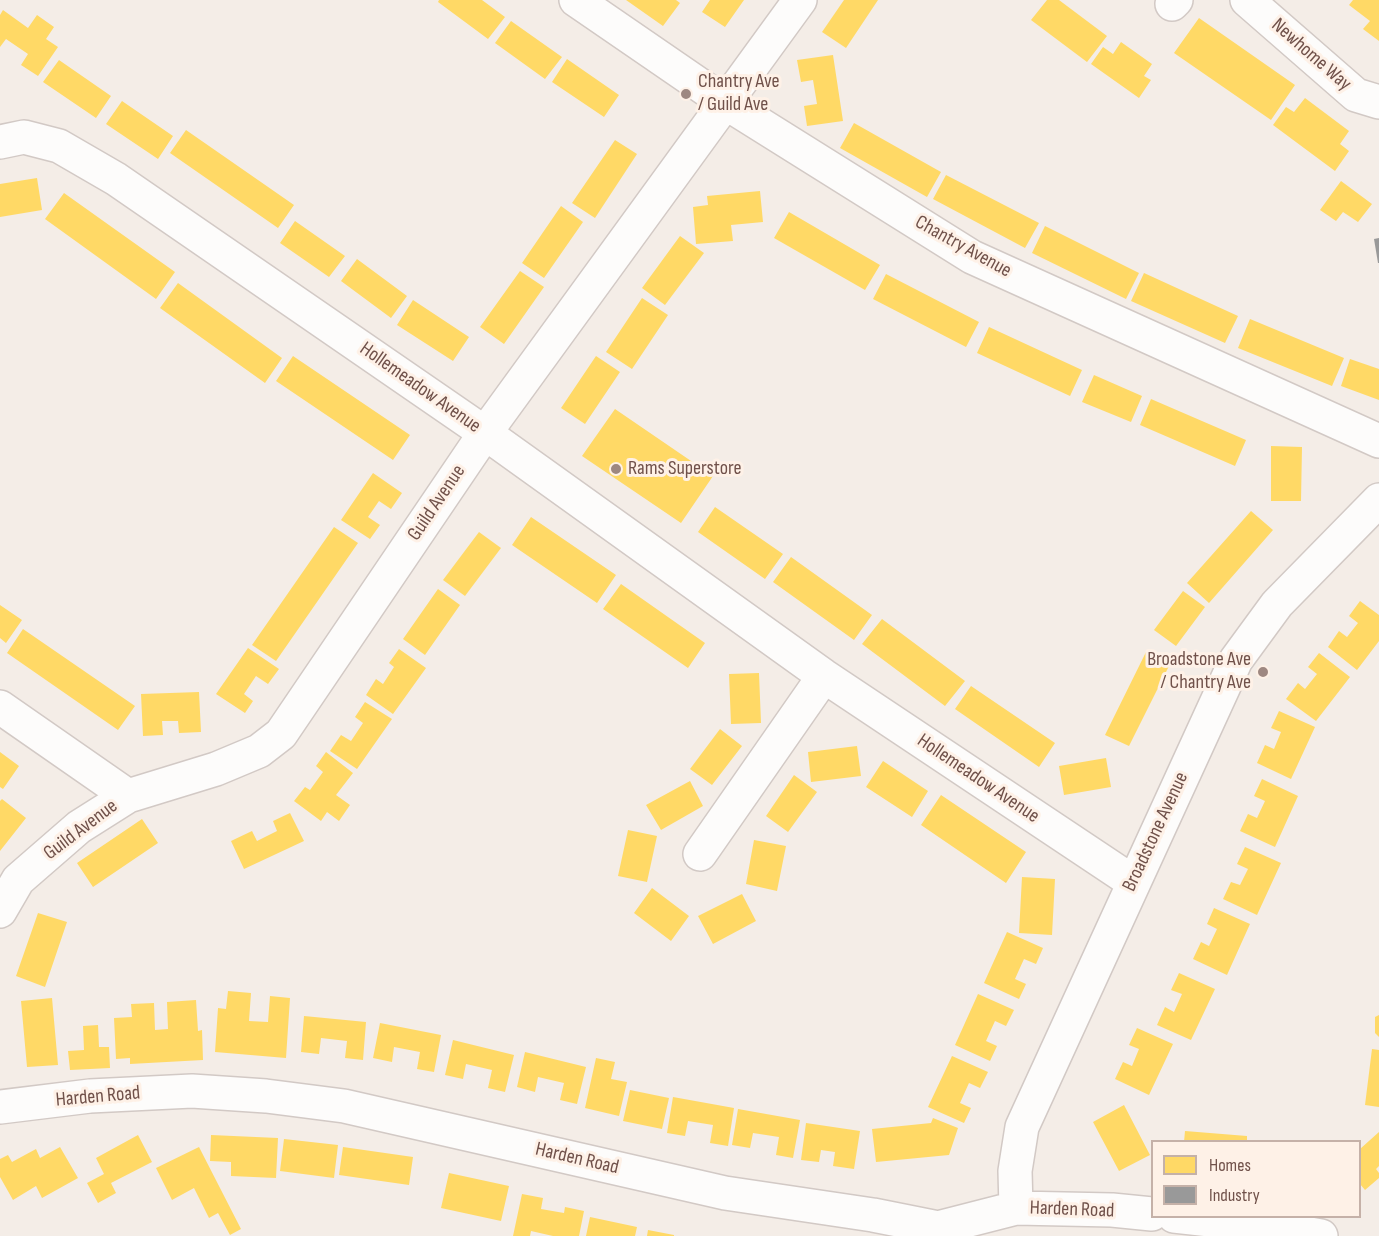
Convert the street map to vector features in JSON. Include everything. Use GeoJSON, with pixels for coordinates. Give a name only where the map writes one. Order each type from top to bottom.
{"type":"FeatureCollection","features":[{"type":"Feature","properties":{"kind":"street","name":"Chantry Avenue"},"geometry":{"type":"LineString","coordinates":[[576,0],[726,104],[972,256],[1379,441]]}},
{"type":"Feature","properties":{"kind":"street","name":"Guild Avenue"},"geometry":{"type":"LineString","coordinates":[[0,911],[18,880],[79,827],[128,796],[216,770],[259,751],[281,734],[485,433],[800,0]]}},
{"type":"Feature","properties":{"kind":"street","name":"Newhome Way"},"geometry":{"type":"LineString","coordinates":[[1247,0],[1356,95],[1379,102]]}},
{"type":"Feature","properties":{"kind":"street","name":"Hollemeadow Avenue"},"geometry":{"type":"LineString","coordinates":[[0,142],[24,137],[58,146],[116,179],[485,433],[824,676],[1133,882]]}},
{"type":"Feature","properties":{"kind":"street","name":"Broadstone Avenue"},"geometry":{"type":"LineString","coordinates":[[1016,1208],[1015,1171],[1022,1127],[1236,660],[1277,604],[1379,500]]}},
{"type":"Feature","properties":{"kind":"street"},"geometry":{"type":"LineString","coordinates":[[700,854],[824,676]]}},
{"type":"Feature","properties":{"kind":"street"},"geometry":{"type":"LineString","coordinates":[[0,707],[128,796]]}},
{"type":"Feature","properties":{"kind":"street","name":"Harden Road"},"geometry":{"type":"LineString","coordinates":[[0,1107],[90,1096],[192,1091],[266,1096],[344,1106],[725,1193],[873,1215],[938,1232],[1016,1208],[1112,1210],[1151,1214]]}},
{"type":"Feature","properties":{"kind":"street"},"geometry":{"type":"LineString","coordinates":[[1187,1218],[1321,1236]]}},
{"type":"Feature","properties":{"kind":"building: Homes"},"geometry":{"type":"Polygon","coordinates":[[[439,0],[482,0],[505,17],[488,39],[438,2],[439,0]]]}},
{"type":"Feature","properties":{"kind":"building: Homes"},"geometry":{"type":"Polygon","coordinates":[[[626,0],[676,0],[680,3],[663,26],[626,0]]]}},
{"type":"Feature","properties":{"kind":"building: Homes"},"geometry":{"type":"Polygon","coordinates":[[[710,0],[744,0],[725,27],[702,12],[710,0]]]}},
{"type":"Feature","properties":{"kind":"building: Homes"},"geometry":{"type":"Polygon","coordinates":[[[844,0],[878,0],[846,48],[822,32],[844,0]]]}},
{"type":"Feature","properties":{"kind":"building: Homes"},"geometry":{"type":"Polygon","coordinates":[[[1047,0],[1059,0],[1107,36],[1087,62],[1031,20],[1047,0]]]}},
{"type":"Feature","properties":{"kind":"building: Homes"},"geometry":{"type":"Polygon","coordinates":[[[1353,0],[1379,0],[1379,41],[1363,29],[1370,21],[1349,5],[1353,0]]]}},
{"type":"Feature","properties":{"kind":"building: Homes"},"geometry":{"type":"Polygon","coordinates":[[[3,10],[28,28],[37,15],[54,27],[46,39],[58,47],[38,76],[21,65],[28,54],[6,39],[0,47],[0,15],[3,10]]]}},
{"type":"Feature","properties":{"kind":"building: Homes"},"geometry":{"type":"Polygon","coordinates":[[[1199,18],[1295,85],[1271,120],[1174,53],[1199,18]]]}},
{"type":"Feature","properties":{"kind":"building: Homes"},"geometry":{"type":"Polygon","coordinates":[[[511,21],[562,57],[545,79],[495,43],[511,21]]]}},
{"type":"Feature","properties":{"kind":"building: Homes"},"geometry":{"type":"Polygon","coordinates":[[[1121,42],[1152,64],[1144,76],[1151,80],[1139,98],[1091,64],[1103,47],[1113,54],[1121,42]]]}},
{"type":"Feature","properties":{"kind":"building: Homes"},"geometry":{"type":"Polygon","coordinates":[[[833,55],[843,121],[807,126],[804,106],[817,104],[813,80],[801,82],[797,60],[833,55]]]}},
{"type":"Feature","properties":{"kind":"building: Homes"},"geometry":{"type":"Polygon","coordinates":[[[567,59],[619,95],[604,117],[552,82],[567,59]]]}},
{"type":"Feature","properties":{"kind":"building: Homes"},"geometry":{"type":"Polygon","coordinates":[[[59,60],[111,96],[96,118],[43,82],[59,60]]]}},
{"type":"Feature","properties":{"kind":"building: Homes"},"geometry":{"type":"Polygon","coordinates":[[[1305,98],[1349,131],[1340,144],[1349,151],[1335,171],[1273,125],[1286,107],[1294,112],[1305,98]]]}},
{"type":"Feature","properties":{"kind":"building: Homes"},"geometry":{"type":"Polygon","coordinates":[[[122,101],[173,136],[158,159],[106,124],[122,101]]]}},
{"type":"Feature","properties":{"kind":"building: Homes"},"geometry":{"type":"Polygon","coordinates":[[[854,123],[941,172],[927,197],[840,148],[854,123]]]}},
{"type":"Feature","properties":{"kind":"building: Homes"},"geometry":{"type":"Polygon","coordinates":[[[186,130],[294,205],[278,228],[170,153],[186,130]]]}},
{"type":"Feature","properties":{"kind":"building: Homes"},"geometry":{"type":"Polygon","coordinates":[[[615,140],[637,154],[595,218],[572,203],[615,140]]]}},
{"type":"Feature","properties":{"kind":"building: Homes"},"geometry":{"type":"Polygon","coordinates":[[[946,175],[1039,223],[1025,248],[933,199],[946,175]]]}},
{"type":"Feature","properties":{"kind":"building: Homes"},"geometry":{"type":"Polygon","coordinates":[[[37,178],[42,210],[0,217],[0,184],[37,178]]]}},
{"type":"Feature","properties":{"kind":"building: Homes"},"geometry":{"type":"Polygon","coordinates":[[[1341,181],[1372,204],[1358,222],[1343,212],[1336,221],[1320,210],[1341,181]]]}},
{"type":"Feature","properties":{"kind":"building: Homes"},"geometry":{"type":"Polygon","coordinates":[[[760,191],[763,222],[731,225],[733,241],[696,244],[693,207],[708,205],[707,196],[760,191]]]}},
{"type":"Feature","properties":{"kind":"building: Homes"},"geometry":{"type":"Polygon","coordinates":[[[64,193],[175,272],[156,299],[45,219],[64,193]]]}},
{"type":"Feature","properties":{"kind":"building: Homes"},"geometry":{"type":"Polygon","coordinates":[[[561,206],[583,222],[544,278],[522,263],[561,206]]]}},
{"type":"Feature","properties":{"kind":"building: Homes"},"geometry":{"type":"Polygon","coordinates":[[[789,212],[880,265],[865,290],[774,238],[789,212]]]}},
{"type":"Feature","properties":{"kind":"building: Homes"},"geometry":{"type":"Polygon","coordinates":[[[295,221],[345,256],[329,277],[280,243],[295,221]]]}},
{"type":"Feature","properties":{"kind":"building: Homes"},"geometry":{"type":"Polygon","coordinates":[[[1045,226],[1139,273],[1126,299],[1032,253],[1045,226]]]}},
{"type":"Feature","properties":{"kind":"building: Homes"},"geometry":{"type":"Polygon","coordinates":[[[680,236],[704,253],[665,305],[642,288],[680,236]]]}},
{"type":"Feature","properties":{"kind":"building: Homes"},"geometry":{"type":"Polygon","coordinates":[[[357,259],[407,296],[391,318],[341,281],[357,259]]]}},
{"type":"Feature","properties":{"kind":"building: Homes"},"geometry":{"type":"Polygon","coordinates":[[[520,271],[544,287],[504,344],[480,327],[520,271]]]}},
{"type":"Feature","properties":{"kind":"building: Homes"},"geometry":{"type":"Polygon","coordinates":[[[1144,273],[1238,316],[1225,343],[1131,301],[1144,273]]]}},
{"type":"Feature","properties":{"kind":"building: Homes"},"geometry":{"type":"Polygon","coordinates":[[[886,274],[979,322],[966,347],[873,299],[886,274]]]}},
{"type":"Feature","properties":{"kind":"building: Homes"},"geometry":{"type":"Polygon","coordinates":[[[178,283],[282,358],[265,383],[160,308],[178,283]]]}},
{"type":"Feature","properties":{"kind":"building: Homes"},"geometry":{"type":"Polygon","coordinates":[[[642,298],[668,315],[632,369],[606,352],[642,298]]]}},
{"type":"Feature","properties":{"kind":"building: Homes"},"geometry":{"type":"Polygon","coordinates":[[[413,300],[469,337],[453,361],[397,325],[413,300]]]}},
{"type":"Feature","properties":{"kind":"building: Homes"},"geometry":{"type":"Polygon","coordinates":[[[1250,319],[1344,358],[1332,386],[1238,348],[1250,319]]]}},
{"type":"Feature","properties":{"kind":"building: Homes"},"geometry":{"type":"Polygon","coordinates":[[[989,327],[1082,370],[1070,396],[977,353],[989,327]]]}},
{"type":"Feature","properties":{"kind":"building: Homes"},"geometry":{"type":"Polygon","coordinates":[[[293,356],[410,435],[393,460],[276,381],[293,356]]]}},
{"type":"Feature","properties":{"kind":"building: Homes"},"geometry":{"type":"Polygon","coordinates":[[[596,356],[620,372],[585,424],[561,408],[596,356]]]}},
{"type":"Feature","properties":{"kind":"building: Homes"},"geometry":{"type":"Polygon","coordinates":[[[1350,359],[1379,369],[1379,400],[1341,386],[1350,359]]]}},
{"type":"Feature","properties":{"kind":"building: Homes"},"geometry":{"type":"Polygon","coordinates":[[[1094,375],[1142,396],[1131,422],[1082,402],[1094,375]]]}},
{"type":"Feature","properties":{"kind":"building: Homes"},"geometry":{"type":"Polygon","coordinates":[[[1151,399],[1246,440],[1235,466],[1140,425],[1151,399]]]}},
{"type":"Feature","properties":{"kind":"building: Homes"},"geometry":{"type":"Polygon","coordinates":[[[615,409],[713,476],[681,523],[582,456],[615,409]]]}},
{"type":"Feature","properties":{"kind":"building: Homes"},"geometry":{"type":"Polygon","coordinates":[[[1271,446],[1302,447],[1301,501],[1271,501],[1271,446]]]}},
{"type":"Feature","properties":{"kind":"building: Homes"},"geometry":{"type":"Polygon","coordinates":[[[373,473],[402,493],[391,509],[379,501],[368,517],[380,525],[370,539],[341,520],[373,473]]]}},
{"type":"Feature","properties":{"kind":"building: Homes"},"geometry":{"type":"Polygon","coordinates":[[[715,507],[783,554],[765,579],[698,532],[715,507]]]}},
{"type":"Feature","properties":{"kind":"building: Homes"},"geometry":{"type":"Polygon","coordinates":[[[1251,511],[1273,530],[1209,603],[1187,583],[1251,511]]]}},
{"type":"Feature","properties":{"kind":"building: Homes"},"geometry":{"type":"Polygon","coordinates":[[[531,517],[616,575],[597,603],[512,545],[531,517]]]}},
{"type":"Feature","properties":{"kind":"building: Homes"},"geometry":{"type":"Polygon","coordinates":[[[334,527],[358,543],[276,661],[252,645],[334,527]]]}},
{"type":"Feature","properties":{"kind":"building: Homes"},"geometry":{"type":"Polygon","coordinates":[[[479,532],[501,548],[465,596],[443,580],[479,532]]]}},
{"type":"Feature","properties":{"kind":"building: Homes"},"geometry":{"type":"Polygon","coordinates":[[[791,557],[872,615],[854,640],[773,582],[791,557]]]}},
{"type":"Feature","properties":{"kind":"building: Homes"},"geometry":{"type":"Polygon","coordinates":[[[621,584],[705,643],[688,668],[603,609],[621,584]]]}},
{"type":"Feature","properties":{"kind":"building: Homes"},"geometry":{"type":"Polygon","coordinates":[[[438,589],[460,605],[425,655],[403,639],[438,589]]]}},
{"type":"Feature","properties":{"kind":"building: Homes"},"geometry":{"type":"Polygon","coordinates":[[[1183,591],[1205,607],[1176,646],[1154,630],[1183,591]]]}},
{"type":"Feature","properties":{"kind":"building: Homes"},"geometry":{"type":"Polygon","coordinates":[[[1360,601],[1379,615],[1379,641],[1357,670],[1328,647],[1339,631],[1347,637],[1358,623],[1349,616],[1360,601]]]}},
{"type":"Feature","properties":{"kind":"building: Homes"},"geometry":{"type":"Polygon","coordinates":[[[0,605],[22,620],[6,643],[0,638],[0,605]]]}},
{"type":"Feature","properties":{"kind":"building: Homes"},"geometry":{"type":"Polygon","coordinates":[[[882,619],[965,681],[945,706],[862,644],[882,619]]]}},
{"type":"Feature","properties":{"kind":"building: Homes"},"geometry":{"type":"Polygon","coordinates":[[[23,629],[135,706],[118,730],[7,653],[23,629]]]}},
{"type":"Feature","properties":{"kind":"building: Homes"},"geometry":{"type":"Polygon","coordinates":[[[248,648],[279,669],[268,684],[256,676],[244,694],[253,701],[245,713],[216,694],[248,648]]]}},
{"type":"Feature","properties":{"kind":"building: Homes"},"geometry":{"type":"Polygon","coordinates":[[[399,649],[426,668],[393,714],[366,695],[376,679],[383,684],[394,667],[389,663],[399,649]]]}},
{"type":"Feature","properties":{"kind":"building: Homes"},"geometry":{"type":"Polygon","coordinates":[[[1147,650],[1171,662],[1129,746],[1105,735],[1147,650]]]}},
{"type":"Feature","properties":{"kind":"building: Homes"},"geometry":{"type":"Polygon","coordinates":[[[1319,653],[1350,677],[1316,721],[1286,699],[1298,683],[1305,689],[1317,674],[1308,667],[1319,653]]]}},
{"type":"Feature","properties":{"kind":"building: Homes"},"geometry":{"type":"Polygon","coordinates":[[[759,673],[761,723],[731,724],[729,674],[759,673]]]}},
{"type":"Feature","properties":{"kind":"building: Homes"},"geometry":{"type":"Polygon","coordinates":[[[971,686],[1055,743],[1039,767],[955,709],[971,686]]]}},
{"type":"Feature","properties":{"kind":"building: Homes"},"geometry":{"type":"Polygon","coordinates":[[[199,692],[201,732],[179,733],[178,721],[162,721],[163,735],[143,736],[141,694],[199,692]]]}},
{"type":"Feature","properties":{"kind":"building: Homes"},"geometry":{"type":"Polygon","coordinates":[[[365,702],[392,719],[357,769],[330,751],[341,735],[351,741],[363,723],[355,717],[365,702]]]}},
{"type":"Feature","properties":{"kind":"building: Homes"},"geometry":{"type":"Polygon","coordinates":[[[1279,711],[1315,727],[1291,779],[1257,763],[1265,745],[1274,749],[1281,732],[1271,728],[1279,711]]]}},
{"type":"Feature","properties":{"kind":"building: Homes"},"geometry":{"type":"Polygon","coordinates":[[[720,729],[742,746],[712,785],[690,769],[720,729]]]}},
{"type":"Feature","properties":{"kind":"building: Homes"},"geometry":{"type":"Polygon","coordinates":[[[857,746],[861,776],[811,782],[808,752],[857,746]]]}},
{"type":"Feature","properties":{"kind":"building: Homes"},"geometry":{"type":"Polygon","coordinates":[[[0,752],[19,766],[3,789],[0,787],[0,752]]]}},
{"type":"Feature","properties":{"kind":"building: Homes"},"geometry":{"type":"Polygon","coordinates":[[[326,752],[353,773],[336,795],[350,805],[339,821],[327,812],[321,821],[294,801],[305,787],[310,790],[323,772],[316,766],[326,752]]]}},
{"type":"Feature","properties":{"kind":"building: Homes"},"geometry":{"type":"Polygon","coordinates":[[[1106,758],[1111,787],[1064,795],[1059,766],[1106,758]]]}},
{"type":"Feature","properties":{"kind":"building: Homes"},"geometry":{"type":"Polygon","coordinates":[[[883,761],[928,791],[912,817],[866,787],[883,761]]]}},
{"type":"Feature","properties":{"kind":"building: Homes"},"geometry":{"type":"Polygon","coordinates":[[[794,775],[817,792],[788,832],[766,816],[794,775]]]}},
{"type":"Feature","properties":{"kind":"building: Homes"},"geometry":{"type":"Polygon","coordinates":[[[1262,779],[1298,796],[1275,847],[1240,831],[1248,814],[1257,818],[1265,801],[1254,796],[1262,779]]]}},
{"type":"Feature","properties":{"kind":"building: Homes"},"geometry":{"type":"Polygon","coordinates":[[[690,781],[703,806],[661,830],[646,805],[690,781]]]}},
{"type":"Feature","properties":{"kind":"building: Homes"},"geometry":{"type":"Polygon","coordinates":[[[941,795],[1026,852],[1006,883],[921,825],[941,795]]]}},
{"type":"Feature","properties":{"kind":"building: Homes"},"geometry":{"type":"Polygon","coordinates":[[[2,799],[26,818],[0,851],[0,801],[2,799]]]}},
{"type":"Feature","properties":{"kind":"building: Homes"},"geometry":{"type":"Polygon","coordinates":[[[290,813],[304,841],[244,869],[231,841],[252,831],[257,841],[277,831],[273,821],[290,813]]]}},
{"type":"Feature","properties":{"kind":"building: Homes"},"geometry":{"type":"Polygon","coordinates":[[[142,819],[158,843],[93,887],[77,863],[142,819]]]}},
{"type":"Feature","properties":{"kind":"building: Homes"},"geometry":{"type":"Polygon","coordinates":[[[628,830],[657,836],[647,882],[618,876],[628,830]]]}},
{"type":"Feature","properties":{"kind":"building: Homes"},"geometry":{"type":"Polygon","coordinates":[[[754,840],[786,846],[777,891],[746,884],[754,840]]]}},
{"type":"Feature","properties":{"kind":"building: Homes"},"geometry":{"type":"Polygon","coordinates":[[[1245,847],[1281,863],[1257,915],[1223,899],[1231,882],[1240,885],[1248,869],[1237,864],[1245,847]]]}},
{"type":"Feature","properties":{"kind":"building: Homes"},"geometry":{"type":"Polygon","coordinates":[[[1022,877],[1055,879],[1052,935],[1019,933],[1022,877]]]}},
{"type":"Feature","properties":{"kind":"building: Homes"},"geometry":{"type":"Polygon","coordinates":[[[652,888],[689,916],[671,941],[634,913],[652,888]]]}},
{"type":"Feature","properties":{"kind":"building: Homes"},"geometry":{"type":"Polygon","coordinates":[[[742,894],[756,921],[713,944],[698,916],[742,894]]]}},
{"type":"Feature","properties":{"kind":"building: Homes"},"geometry":{"type":"Polygon","coordinates":[[[1214,908],[1250,924],[1227,975],[1193,959],[1201,942],[1209,946],[1217,929],[1207,924],[1214,908]]]}},
{"type":"Feature","properties":{"kind":"building: Homes"},"geometry":{"type":"Polygon","coordinates":[[[38,913],[67,922],[45,987],[16,976],[38,913]]]}},
{"type":"Feature","properties":{"kind":"building: Homes"},"geometry":{"type":"Polygon","coordinates":[[[1007,932],[1043,948],[1036,964],[1024,959],[1015,979],[1026,984],[1019,999],[984,983],[1007,932]]]}},
{"type":"Feature","properties":{"kind":"building: Homes"},"geometry":{"type":"Polygon","coordinates":[[[1179,973],[1215,989],[1191,1040],[1157,1025],[1165,1007],[1174,1012],[1182,994],[1171,990],[1179,973]]]}},
{"type":"Feature","properties":{"kind":"building: Homes"},"geometry":{"type":"Polygon","coordinates":[[[228,991],[251,993],[249,1021],[268,1022],[270,996],[290,998],[286,1058],[215,1052],[218,1008],[226,1009],[228,991]]]}},
{"type":"Feature","properties":{"kind":"building: Homes"},"geometry":{"type":"Polygon","coordinates":[[[978,994],[1014,1010],[1006,1026],[995,1021],[986,1041],[997,1046],[990,1061],[955,1045],[978,994]]]}},
{"type":"Feature","properties":{"kind":"building: Homes"},"geometry":{"type":"Polygon","coordinates":[[[52,998],[58,1065],[27,1067],[21,1001],[52,998]]]}},
{"type":"Feature","properties":{"kind":"building: Homes"},"geometry":{"type":"Polygon","coordinates":[[[196,1000],[198,1031],[202,1030],[203,1060],[130,1064],[130,1058],[116,1059],[114,1018],[132,1017],[131,1004],[154,1003],[155,1030],[168,1029],[167,1002],[196,1000]]]}},
{"type":"Feature","properties":{"kind":"building: Homes"},"geometry":{"type":"Polygon","coordinates":[[[1379,1015],[1379,1037],[1375,1033],[1375,1017],[1379,1015]]]}},
{"type":"Feature","properties":{"kind":"building: Homes"},"geometry":{"type":"Polygon","coordinates":[[[304,1016],[366,1022],[363,1060],[345,1058],[347,1041],[321,1038],[319,1054],[301,1052],[304,1016]]]}},
{"type":"Feature","properties":{"kind":"building: Homes"},"geometry":{"type":"Polygon","coordinates":[[[380,1023],[441,1035],[434,1072],[417,1069],[420,1052],[394,1047],[392,1062],[373,1058],[380,1023]]]}},
{"type":"Feature","properties":{"kind":"building: Homes"},"geometry":{"type":"Polygon","coordinates":[[[98,1025],[99,1047],[109,1047],[110,1068],[70,1070],[68,1051],[84,1050],[83,1026],[98,1025]]]}},
{"type":"Feature","properties":{"kind":"building: Homes"},"geometry":{"type":"Polygon","coordinates":[[[1137,1028],[1173,1044],[1149,1095],[1115,1079],[1123,1062],[1132,1066],[1139,1049],[1129,1045],[1137,1028]]]}},
{"type":"Feature","properties":{"kind":"building: Homes"},"geometry":{"type":"Polygon","coordinates":[[[453,1040],[514,1055],[505,1092],[488,1088],[492,1070],[466,1064],[463,1079],[445,1075],[453,1040]]]}},
{"type":"Feature","properties":{"kind":"building: Homes"},"geometry":{"type":"Polygon","coordinates":[[[1372,1049],[1379,1050],[1379,1107],[1365,1105],[1372,1049]]]}},
{"type":"Feature","properties":{"kind":"building: Homes"},"geometry":{"type":"Polygon","coordinates":[[[525,1052],[586,1067],[577,1104],[560,1100],[564,1083],[538,1077],[535,1092],[517,1087],[525,1052]]]}},
{"type":"Feature","properties":{"kind":"building: Homes"},"geometry":{"type":"Polygon","coordinates":[[[952,1056],[988,1072],[980,1088],[969,1083],[960,1103],[971,1108],[964,1123],[928,1107],[952,1056]]]}},
{"type":"Feature","properties":{"kind":"building: Homes"},"geometry":{"type":"Polygon","coordinates":[[[596,1058],[615,1062],[611,1079],[627,1082],[619,1116],[585,1108],[596,1058]]]}},
{"type":"Feature","properties":{"kind":"building: Homes"},"geometry":{"type":"Polygon","coordinates":[[[630,1090],[669,1098],[662,1129],[623,1121],[630,1090]]]}},
{"type":"Feature","properties":{"kind":"building: Homes"},"geometry":{"type":"Polygon","coordinates":[[[673,1097],[734,1108],[728,1146],[710,1143],[713,1125],[688,1121],[685,1136],[667,1133],[673,1097]]]}},
{"type":"Feature","properties":{"kind":"building: Homes"},"geometry":{"type":"Polygon","coordinates":[[[1124,1105],[1150,1155],[1119,1171],[1093,1122],[1124,1105]]]}},
{"type":"Feature","properties":{"kind":"building: Homes"},"geometry":{"type":"Polygon","coordinates":[[[738,1109],[800,1120],[793,1158],[776,1155],[779,1137],[753,1133],[750,1148],[732,1145],[738,1109]]]}},
{"type":"Feature","properties":{"kind":"building: Homes"},"geometry":{"type":"Polygon","coordinates":[[[933,1118],[958,1128],[949,1155],[876,1162],[872,1129],[931,1123],[933,1118]]]}},
{"type":"Feature","properties":{"kind":"building: Homes"},"geometry":{"type":"Polygon","coordinates":[[[806,1123],[860,1131],[854,1169],[833,1166],[835,1152],[821,1150],[819,1162],[801,1160],[806,1123]]]}},
{"type":"Feature","properties":{"kind":"building: Homes"},"geometry":{"type":"Polygon","coordinates":[[[1185,1131],[1247,1136],[1247,1140],[1184,1140],[1185,1131]]]}},
{"type":"Feature","properties":{"kind":"building: Homes"},"geometry":{"type":"Polygon","coordinates":[[[1379,1132],[1379,1166],[1376,1169],[1379,1178],[1365,1190],[1361,1185],[1361,1148],[1379,1132]]]}},
{"type":"Feature","properties":{"kind":"building: Homes"},"geometry":{"type":"Polygon","coordinates":[[[138,1135],[152,1162],[111,1183],[116,1193],[98,1203],[87,1183],[104,1174],[96,1158],[138,1135]]]}},
{"type":"Feature","properties":{"kind":"building: Homes"},"geometry":{"type":"Polygon","coordinates":[[[211,1135],[278,1138],[276,1178],[231,1176],[231,1162],[210,1161],[211,1135]]]}},
{"type":"Feature","properties":{"kind":"building: Homes"},"geometry":{"type":"Polygon","coordinates":[[[284,1139],[338,1145],[334,1178],[280,1171],[284,1139]]]}},
{"type":"Feature","properties":{"kind":"building: Homes"},"geometry":{"type":"Polygon","coordinates":[[[60,1147],[78,1178],[42,1198],[36,1186],[13,1200],[0,1177],[0,1159],[8,1155],[12,1162],[36,1149],[40,1158],[60,1147]]]}},
{"type":"Feature","properties":{"kind":"building: Homes"},"geometry":{"type":"Polygon","coordinates":[[[199,1147],[241,1229],[230,1235],[218,1213],[209,1218],[194,1188],[172,1200],[156,1168],[199,1147]]]}},
{"type":"Feature","properties":{"kind":"building: Homes"},"geometry":{"type":"Polygon","coordinates":[[[343,1147],[413,1157],[409,1185],[339,1175],[343,1147]]]}},
{"type":"Feature","properties":{"kind":"building: Homes"},"geometry":{"type":"Polygon","coordinates":[[[449,1173],[509,1186],[501,1221],[441,1208],[449,1173]]]}},
{"type":"Feature","properties":{"kind":"building: Homes"},"geometry":{"type":"Polygon","coordinates":[[[522,1194],[543,1198],[541,1209],[564,1213],[565,1207],[584,1211],[579,1236],[553,1236],[531,1231],[530,1236],[513,1236],[522,1194]]]}},
{"type":"Feature","properties":{"kind":"building: Homes"},"geometry":{"type":"Polygon","coordinates":[[[590,1217],[637,1227],[635,1236],[586,1236],[590,1217]]]}},
{"type":"Feature","properties":{"kind":"building: Homes"},"geometry":{"type":"Polygon","coordinates":[[[648,1230],[674,1235],[674,1236],[647,1236],[648,1230]]]}},
{"type":"Feature","properties":{"kind":"building: Industry"},"geometry":{"type":"Polygon","coordinates":[[[1379,238],[1379,263],[1378,263],[1374,239],[1379,238]]]}},
{"type":"Feature","properties":{"kind":"place","name":"Chantry Ave / Guild Ave"},"geometry":{"type":"Point","coordinates":[686,94]}},
{"type":"Feature","properties":{"kind":"place","name":"Rams Superstore"},"geometry":{"type":"Point","coordinates":[616,469]}},
{"type":"Feature","properties":{"kind":"place","name":"Broadstone Ave / Chantry Ave"},"geometry":{"type":"Point","coordinates":[1263,672]}}]}
